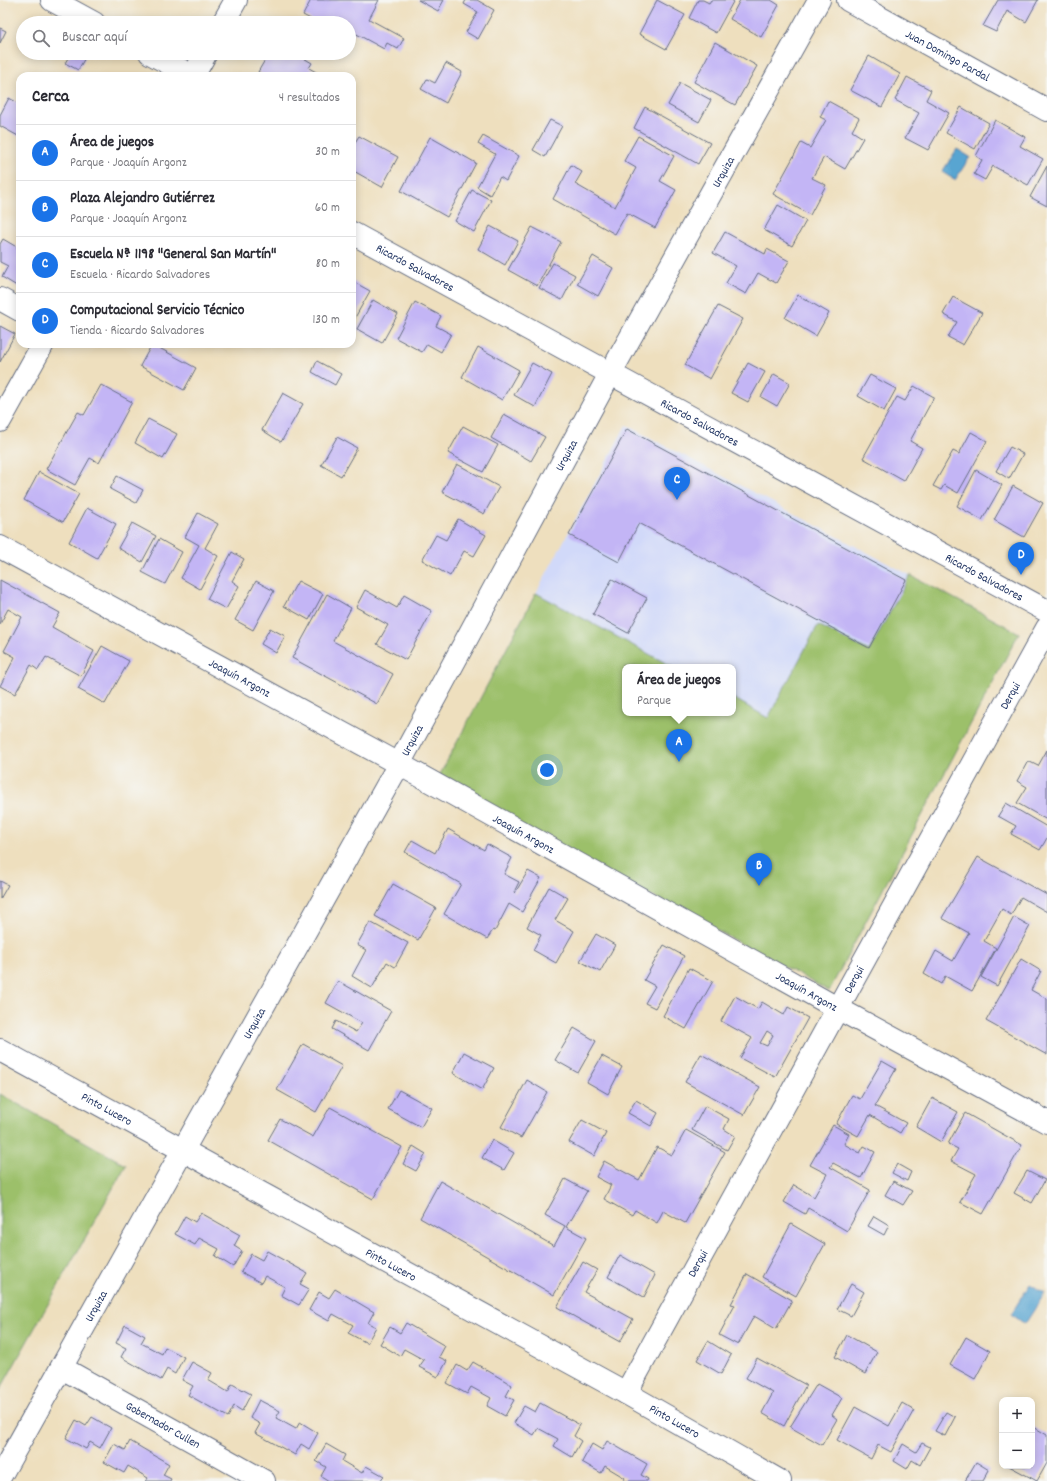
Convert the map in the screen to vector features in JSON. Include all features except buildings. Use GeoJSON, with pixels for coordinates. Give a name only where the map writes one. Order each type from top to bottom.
{"type":"FeatureCollection","features":[{"type":"Feature","properties":{"kind":"street"},"geometry":{"type":"LineString","coordinates":[[52,0],[81,16]]}},
{"type":"Feature","properties":{"kind":"street"},"geometry":{"type":"LineString","coordinates":[[227,16],[236,0]]}},
{"type":"Feature","properties":{"kind":"street","name":"Urquiza"},"geometry":{"type":"LineString","coordinates":[[0,1477],[399,764],[610,374],[819,0]]}},
{"type":"Feature","properties":{"kind":"street","name":"Juan Domingo Pardal"},"geometry":{"type":"LineString","coordinates":[[848,0],[1047,110]]}},
{"type":"Feature","properties":{"kind":"street"},"geometry":{"type":"LineString","coordinates":[[163,60],[186,72]]}},
{"type":"Feature","properties":{"kind":"street"},"geometry":{"type":"LineString","coordinates":[[195,72],[202,60]]}},
{"type":"Feature","properties":{"kind":"street","name":"Ricardo Salvadores"},"geometry":{"type":"LineString","coordinates":[[356,235],[1047,611]]}},
{"type":"Feature","properties":{"kind":"street"},"geometry":{"type":"LineString","coordinates":[[0,298],[16,308]]}},
{"type":"Feature","properties":{"kind":"street"},"geometry":{"type":"LineString","coordinates":[[0,421],[41,348]]}},
{"type":"Feature","properties":{"kind":"street","name":"Joaquín Argonz"},"geometry":{"type":"LineString","coordinates":[[0,548],[399,764],[837,1008],[1047,1122]]}},
{"type":"Feature","properties":{"kind":"street","name":"Derqui"},"geometry":{"type":"LineString","coordinates":[[626,1393],[1047,628]]}},
{"type":"Feature","properties":{"kind":"street","name":"Pinto Lucero"},"geometry":{"type":"LineString","coordinates":[[0,1050],[626,1393],[780,1481]]}},
{"type":"Feature","properties":{"kind":"street","name":"Gobernador Cullen"},"geometry":{"type":"LineString","coordinates":[[62,1368],[264,1481]]}},
{"type":"Feature","properties":{"kind":"shaded area"},"geometry":{"type":"Polygon","coordinates":[[[626,425],[910,575],[869,652],[818,625],[768,718],[736,701],[736,664],[667,664],[536,593],[626,425]]]}},
{"type":"Feature","properties":{"kind":"green space"},"geometry":{"type":"Polygon","coordinates":[[[910,575],[1019,633],[829,991],[437,780],[536,593],[667,664],[622,664],[622,716],[736,716],[736,700],[768,718],[818,625],[869,651],[910,575]]]}},
{"type":"Feature","properties":{"kind":"green space"},"geometry":{"type":"Polygon","coordinates":[[[0,1094],[126,1165],[0,1390],[0,1094]]]}},
{"type":"Feature","properties":{"kind":"water"},"geometry":{"type":"Polygon","coordinates":[[[957,149],[970,157],[955,180],[942,172],[957,149]]]}},
{"type":"Feature","properties":{"kind":"water"},"geometry":{"type":"Polygon","coordinates":[[[1030,1284],[1045,1293],[1025,1324],[1011,1314],[1030,1284]]]}},
{"type":"Feature","properties":{"kind":"place","name":"Escuela Nª 1198 \"General San Martín\""},"geometry":{"type":"Point","coordinates":[677,500]}},
{"type":"Feature","properties":{"kind":"place","name":"Computacional Servicio Técnico"},"geometry":{"type":"Point","coordinates":[1021,575]}},
{"type":"Feature","properties":{"kind":"place","name":"Área de juegos"},"geometry":{"type":"Point","coordinates":[679,762]}},
{"type":"Feature","properties":{"kind":"place","name":"Plaza Alejandro Gutiérrez"},"geometry":{"type":"Point","coordinates":[759,886]}}]}
